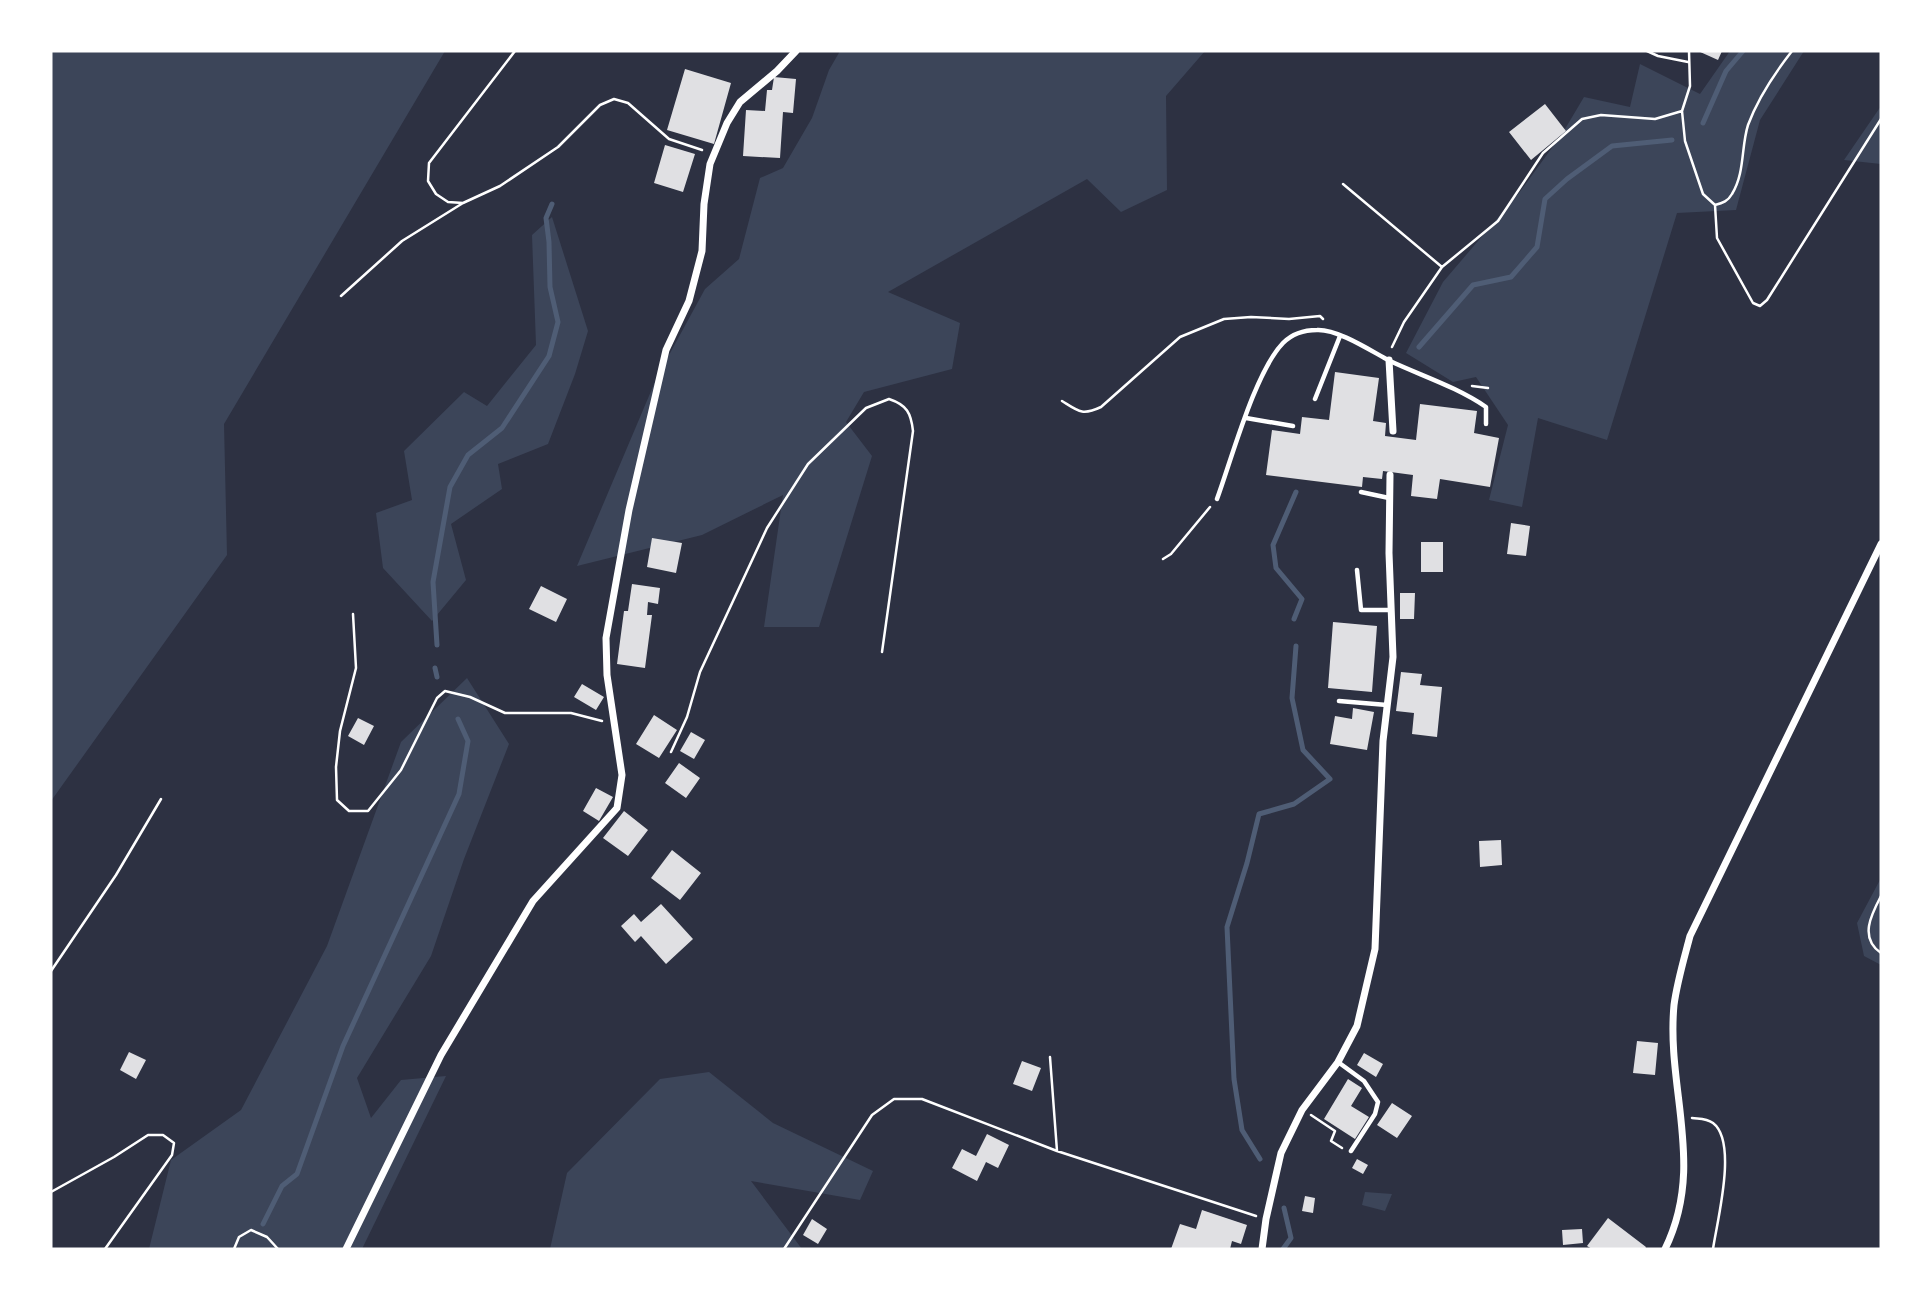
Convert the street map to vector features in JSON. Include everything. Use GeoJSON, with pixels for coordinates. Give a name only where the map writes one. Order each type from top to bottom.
{"type":"FeatureCollection","features":[{"type":"Feature","properties":{"kind":"street"},"geometry":{"type":"LineString","coordinates":[[346,1249],[441,1055],[533,901],[617,808],[622,775],[607,675],[606,638],[629,510],[666,350],[689,301],[702,251],[704,204],[710,164],[727,123],[740,102],[796,51]]}},
{"type":"Feature","properties":{"kind":"street"},"geometry":{"type":"LineString","coordinates":[[1389,360],[1393,431]]}},
{"type":"Feature","properties":{"kind":"street"},"geometry":{"type":"LineString","coordinates":[[1262,1249],[1281,1153],[1302,1110],[1338,1062],[1357,1026],[1375,949],[1383,741],[1392,657],[1390,475]]}},
{"type":"Feature","properties":{"kind":"street"},"geometry":{"type":"LineString","coordinates":[[1665,1249],[1675,1230],[1685,1187],[1674,1005],[1690,936],[1881,544]]}},
{"type":"Feature","properties":{"kind":"lane"},"geometry":{"type":"LineString","coordinates":[[1217,499],[1264,372],[1283,342],[1305,331],[1320,329],[1340,336],[1433,381],[1463,392],[1486,407],[1486,424]]}},
{"type":"Feature","properties":{"kind":"lane"},"geometry":{"type":"LineString","coordinates":[[1315,399],[1340,336]]}},
{"type":"Feature","properties":{"kind":"lane"},"geometry":{"type":"LineString","coordinates":[[1246,418],[1293,426]]}},
{"type":"Feature","properties":{"kind":"lane"},"geometry":{"type":"LineString","coordinates":[[1361,492],[1390,498]]}},
{"type":"Feature","properties":{"kind":"lane"},"geometry":{"type":"LineString","coordinates":[[1357,570],[1361,610],[1391,610]]}},
{"type":"Feature","properties":{"kind":"lane"},"geometry":{"type":"LineString","coordinates":[[1339,701],[1387,705]]}},
{"type":"Feature","properties":{"kind":"lane"},"geometry":{"type":"LineString","coordinates":[[1338,1062],[1364,1081],[1378,1102],[1375,1114],[1352,1151]]}},
{"type":"Feature","properties":{"kind":"path"},"geometry":{"type":"LineString","coordinates":[[463,203],[448,202],[436,194],[428,181],[429,163],[515,51]]}},
{"type":"Feature","properties":{"kind":"path"},"geometry":{"type":"LineString","coordinates":[[1647,51],[1689,62]]}},
{"type":"Feature","properties":{"kind":"path"},"geometry":{"type":"LineString","coordinates":[[1689,51],[1690,86],[1682,111],[1685,141],[1703,194],[1715,205],[1717,238],[1752,303],[1760,306],[1881,119]]}},
{"type":"Feature","properties":{"kind":"path"},"geometry":{"type":"LineString","coordinates":[[1715,205],[1724,203],[1732,195],[1738,182],[1748,127],[1772,76],[1792,51]]}},
{"type":"Feature","properties":{"kind":"path"},"geometry":{"type":"LineString","coordinates":[[341,296],[402,241],[463,203],[500,186],[558,147],[600,105],[614,99],[628,103],[669,139],[714,154]]}},
{"type":"Feature","properties":{"kind":"path"},"geometry":{"type":"LineString","coordinates":[[1389,360],[1394,339],[1404,321],[1441,267],[1498,221],[1543,153],[1582,119],[1601,115],[1655,119],[1682,111]]}},
{"type":"Feature","properties":{"kind":"path"},"geometry":{"type":"LineString","coordinates":[[1343,184],[1441,267]]}},
{"type":"Feature","properties":{"kind":"path"},"geometry":{"type":"LineString","coordinates":[[1062,401],[1079,412],[1089,413],[1101,407],[1180,337],[1224,319],[1320,316],[1340,336]]}},
{"type":"Feature","properties":{"kind":"path"},"geometry":{"type":"LineString","coordinates":[[671,752],[687,717],[700,673],[767,527],[808,464],[866,408],[889,399],[903,404],[911,415],[914,431],[882,652]]}},
{"type":"Feature","properties":{"kind":"path"},"geometry":{"type":"LineString","coordinates":[[1163,559],[1171,554],[1217,499]]}},
{"type":"Feature","properties":{"kind":"path"},"geometry":{"type":"LineString","coordinates":[[353,614],[356,668],[340,731],[336,768],[337,800],[349,811],[368,811],[401,770],[437,698],[445,691],[470,697],[505,713],[571,713],[614,723]]}},
{"type":"Feature","properties":{"kind":"path"},"geometry":{"type":"LineString","coordinates":[[51,971],[116,875],[161,799]]}},
{"type":"Feature","properties":{"kind":"path"},"geometry":{"type":"LineString","coordinates":[[1881,896],[1869,918],[1867,931],[1876,950],[1881,953]]}},
{"type":"Feature","properties":{"kind":"path"},"geometry":{"type":"LineString","coordinates":[[1050,1057],[1057,1151]]}},
{"type":"Feature","properties":{"kind":"path"},"geometry":{"type":"LineString","coordinates":[[784,1249],[873,1115],[894,1099],[922,1099],[1057,1151],[1266,1219]]}},
{"type":"Feature","properties":{"kind":"path"},"geometry":{"type":"LineString","coordinates":[[1302,1110],[1335,1130],[1331,1136]]}},
{"type":"Feature","properties":{"kind":"path"},"geometry":{"type":"LineString","coordinates":[[1681,1118],[1709,1120],[1724,1140],[1726,1166],[1713,1249]]}},
{"type":"Feature","properties":{"kind":"path"},"geometry":{"type":"LineString","coordinates":[[51,1192],[148,1135],[163,1135],[174,1143],[172,1155],[105,1249]]}},
{"type":"Feature","properties":{"kind":"path"},"geometry":{"type":"LineString","coordinates":[[234,1249],[239,1237],[251,1230],[267,1237],[278,1249]]}},
{"type":"Feature","properties":{"kind":"shaded area"},"geometry":{"type":"Polygon","coordinates":[[[51,51],[445,51],[224,424],[227,555],[51,801],[51,51]]]}},
{"type":"Feature","properties":{"kind":"shaded area"},"geometry":{"type":"Polygon","coordinates":[[[840,51],[1205,51],[1166,96],[1167,190],[1121,212],[1087,179],[888,292],[960,323],[952,369],[864,392],[846,422],[872,456],[819,627],[764,627],[783,495],[702,535],[577,566],[657,377],[705,289],[739,259],[760,178],[783,168],[812,118],[829,70],[840,51]]]}},
{"type":"Feature","properties":{"kind":"shaded area"},"geometry":{"type":"Polygon","coordinates":[[[1730,51],[1804,51],[1760,120],[1736,210],[1677,213],[1607,440],[1538,418],[1522,507],[1489,500],[1508,425],[1476,377],[1453,382],[1406,353],[1443,282],[1519,193],[1562,134],[1584,97],[1630,107],[1640,64],[1700,94],[1730,51]]]}},
{"type":"Feature","properties":{"kind":"shaded area"},"geometry":{"type":"Polygon","coordinates":[[[1881,106],[1881,164],[1844,160],[1881,106]]]}},
{"type":"Feature","properties":{"kind":"shaded area"},"geometry":{"type":"Polygon","coordinates":[[[552,217],[588,331],[548,444],[498,464],[502,489],[451,524],[466,580],[432,621],[383,568],[376,513],[412,500],[404,451],[464,392],[487,406],[536,345],[532,235],[552,217]]]}},
{"type":"Feature","properties":{"kind":"shaded area"},"geometry":{"type":"Polygon","coordinates":[[[467,678],[509,744],[464,859],[431,956],[357,1078],[371,1118],[401,1080],[446,1076],[362,1249],[149,1249],[171,1160],[241,1110],[327,946],[401,742],[467,678]]]}},
{"type":"Feature","properties":{"kind":"shaded area"},"geometry":{"type":"Polygon","coordinates":[[[1881,878],[1881,965],[1864,956],[1857,923],[1881,878]]]}},
{"type":"Feature","properties":{"kind":"shaded area"},"geometry":{"type":"Polygon","coordinates":[[[709,1072],[773,1123],[873,1171],[860,1200],[751,1181],[802,1249],[550,1249],[567,1173],[660,1079],[709,1072]]]}},
{"type":"Feature","properties":{"kind":"shaded area"},"geometry":{"type":"Polygon","coordinates":[[[1365,1192],[1392,1194],[1385,1211],[1362,1205],[1365,1192]]]}},
{"type":"Feature","properties":{"kind":"building"},"geometry":{"type":"Polygon","coordinates":[[[1698,51],[1722,51],[1718,60],[1698,51]]]}},
{"type":"Feature","properties":{"kind":"building"},"geometry":{"type":"Polygon","coordinates":[[[685,69],[731,83],[714,144],[667,130],[685,69]]]}},
{"type":"Feature","properties":{"kind":"building"},"geometry":{"type":"Polygon","coordinates":[[[774,77],[796,79],[793,113],[783,112],[780,158],[743,156],[746,110],[765,111],[767,90],[772,90],[774,77]]]}},
{"type":"Feature","properties":{"kind":"building"},"geometry":{"type":"Polygon","coordinates":[[[1545,104],[1566,131],[1531,160],[1509,132],[1545,104]]]}},
{"type":"Feature","properties":{"kind":"building"},"geometry":{"type":"Polygon","coordinates":[[[665,145],[695,154],[683,192],[654,183],[665,145]]]}},
{"type":"Feature","properties":{"kind":"building"},"geometry":{"type":"Polygon","coordinates":[[[1335,372],[1379,378],[1373,421],[1386,423],[1385,436],[1416,440],[1420,404],[1477,411],[1474,433],[1499,438],[1490,487],[1440,479],[1437,499],[1411,496],[1413,475],[1383,471],[1382,479],[1363,477],[1362,487],[1266,475],[1272,430],[1300,434],[1302,417],[1329,420],[1335,372]]]}},
{"type":"Feature","properties":{"kind":"building"},"geometry":{"type":"Polygon","coordinates":[[[1511,523],[1530,526],[1526,556],[1507,554],[1511,523]]]}},
{"type":"Feature","properties":{"kind":"building"},"geometry":{"type":"Polygon","coordinates":[[[652,538],[682,543],[676,573],[647,567],[652,538]]]}},
{"type":"Feature","properties":{"kind":"building"},"geometry":{"type":"Polygon","coordinates":[[[1421,542],[1443,542],[1443,572],[1421,572],[1421,542]]]}},
{"type":"Feature","properties":{"kind":"building"},"geometry":{"type":"Polygon","coordinates":[[[632,584],[660,588],[658,604],[648,602],[647,615],[652,615],[645,668],[617,664],[624,611],[628,611],[632,584]]]}},
{"type":"Feature","properties":{"kind":"building"},"geometry":{"type":"Polygon","coordinates":[[[541,586],[567,599],[556,622],[529,609],[541,586]]]}},
{"type":"Feature","properties":{"kind":"building"},"geometry":{"type":"Polygon","coordinates":[[[1400,593],[1415,593],[1414,619],[1400,619],[1400,593]]]}},
{"type":"Feature","properties":{"kind":"building"},"geometry":{"type":"Polygon","coordinates":[[[1333,622],[1377,626],[1372,692],[1328,688],[1333,622]]]}},
{"type":"Feature","properties":{"kind":"building"},"geometry":{"type":"Polygon","coordinates":[[[1401,672],[1422,674],[1420,685],[1442,687],[1437,737],[1412,734],[1414,713],[1396,711],[1401,672]]]}},
{"type":"Feature","properties":{"kind":"building"},"geometry":{"type":"Polygon","coordinates":[[[582,684],[604,697],[596,710],[574,697],[582,684]]]}},
{"type":"Feature","properties":{"kind":"building"},"geometry":{"type":"Polygon","coordinates":[[[1353,708],[1374,712],[1367,750],[1330,744],[1335,716],[1352,719],[1353,708]]]}},
{"type":"Feature","properties":{"kind":"building"},"geometry":{"type":"Polygon","coordinates":[[[654,715],[677,730],[659,758],[636,744],[654,715]]]}},
{"type":"Feature","properties":{"kind":"building"},"geometry":{"type":"Polygon","coordinates":[[[358,718],[374,726],[364,745],[348,736],[358,718]]]}},
{"type":"Feature","properties":{"kind":"building"},"geometry":{"type":"Polygon","coordinates":[[[691,732],[705,740],[694,759],[680,751],[691,732]]]}},
{"type":"Feature","properties":{"kind":"building"},"geometry":{"type":"Polygon","coordinates":[[[679,763],[700,778],[686,798],[665,783],[679,763]]]}},
{"type":"Feature","properties":{"kind":"building"},"geometry":{"type":"Polygon","coordinates":[[[596,788],[613,797],[599,821],[583,811],[596,788]]]}},
{"type":"Feature","properties":{"kind":"building"},"geometry":{"type":"Polygon","coordinates":[[[624,811],[648,830],[628,856],[603,838],[624,811]]]}},
{"type":"Feature","properties":{"kind":"building"},"geometry":{"type":"Polygon","coordinates":[[[1501,840],[1502,865],[1480,867],[1479,841],[1501,840]]]}},
{"type":"Feature","properties":{"kind":"building"},"geometry":{"type":"Polygon","coordinates":[[[672,850],[701,873],[680,900],[651,878],[672,850]]]}},
{"type":"Feature","properties":{"kind":"building"},"geometry":{"type":"Polygon","coordinates":[[[661,904],[693,939],[666,964],[641,936],[635,942],[621,926],[634,914],[641,922],[661,904]]]}},
{"type":"Feature","properties":{"kind":"building"},"geometry":{"type":"Polygon","coordinates":[[[1637,1041],[1658,1043],[1655,1075],[1633,1073],[1637,1041]]]}},
{"type":"Feature","properties":{"kind":"building"},"geometry":{"type":"Polygon","coordinates":[[[129,1052],[146,1060],[136,1079],[120,1070],[129,1052]]]}},
{"type":"Feature","properties":{"kind":"building"},"geometry":{"type":"Polygon","coordinates":[[[1364,1053],[1383,1064],[1376,1077],[1357,1065],[1364,1053]]]}},
{"type":"Feature","properties":{"kind":"building"},"geometry":{"type":"Polygon","coordinates":[[[1022,1061],[1041,1068],[1032,1091],[1013,1084],[1022,1061]]]}},
{"type":"Feature","properties":{"kind":"building"},"geometry":{"type":"Polygon","coordinates":[[[1348,1079],[1362,1088],[1351,1106],[1369,1117],[1355,1139],[1324,1119],[1348,1079]]]}},
{"type":"Feature","properties":{"kind":"building"},"geometry":{"type":"Polygon","coordinates":[[[1392,1103],[1412,1116],[1397,1138],[1377,1125],[1392,1103]]]}},
{"type":"Feature","properties":{"kind":"building"},"geometry":{"type":"Polygon","coordinates":[[[987,1134],[1009,1145],[998,1168],[986,1162],[977,1181],[952,1168],[962,1149],[976,1156],[987,1134]]]}},
{"type":"Feature","properties":{"kind":"building"},"geometry":{"type":"Polygon","coordinates":[[[1357,1159],[1368,1165],[1363,1174],[1352,1168],[1357,1159]]]}},
{"type":"Feature","properties":{"kind":"building"},"geometry":{"type":"Polygon","coordinates":[[[1305,1196],[1315,1198],[1313,1213],[1302,1211],[1305,1196]]]}},
{"type":"Feature","properties":{"kind":"building"},"geometry":{"type":"Polygon","coordinates":[[[1202,1210],[1247,1225],[1241,1244],[1232,1241],[1230,1249],[1171,1249],[1180,1224],[1196,1229],[1202,1210]]]}},
{"type":"Feature","properties":{"kind":"building"},"geometry":{"type":"Polygon","coordinates":[[[1608,1218],[1646,1247],[1645,1249],[1592,1249],[1587,1246],[1608,1218]]]}},
{"type":"Feature","properties":{"kind":"building"},"geometry":{"type":"Polygon","coordinates":[[[812,1219],[827,1229],[818,1244],[803,1235],[812,1219]]]}},
{"type":"Feature","properties":{"kind":"building"},"geometry":{"type":"Polygon","coordinates":[[[1582,1229],[1583,1243],[1563,1245],[1562,1230],[1582,1229]]]}},
{"type":"Feature","properties":{"kind":"waterway"},"geometry":{"type":"LineString","coordinates":[[1703,123],[1726,71],[1743,51]]}},
{"type":"Feature","properties":{"kind":"waterway"},"geometry":{"type":"LineString","coordinates":[[1419,347],[1473,285],[1511,277],[1537,247],[1545,199],[1567,179],[1612,146],[1672,140]]}},
{"type":"Feature","properties":{"kind":"waterway"},"geometry":{"type":"LineString","coordinates":[[437,645],[433,582],[450,487],[468,455],[502,428],[549,356],[558,322],[550,287],[546,218],[552,204]]}},
{"type":"Feature","properties":{"kind":"waterway"},"geometry":{"type":"LineString","coordinates":[[1294,619],[1302,599],[1276,568],[1273,545],[1296,492]]}},
{"type":"Feature","properties":{"kind":"waterway"},"geometry":{"type":"LineString","coordinates":[[1260,1159],[1242,1130],[1234,1079],[1227,927],[1259,814],[1294,804],[1330,779],[1303,750],[1292,698],[1296,646]]}},
{"type":"Feature","properties":{"kind":"waterway"},"geometry":{"type":"LineString","coordinates":[[435,668],[437,677]]}},
{"type":"Feature","properties":{"kind":"waterway"},"geometry":{"type":"LineString","coordinates":[[263,1224],[282,1186],[297,1174],[343,1046],[459,794],[468,741],[458,719]]}},
{"type":"Feature","properties":{"kind":"waterway"},"geometry":{"type":"LineString","coordinates":[[1283,1249],[1291,1238],[1284,1208]]}}]}
